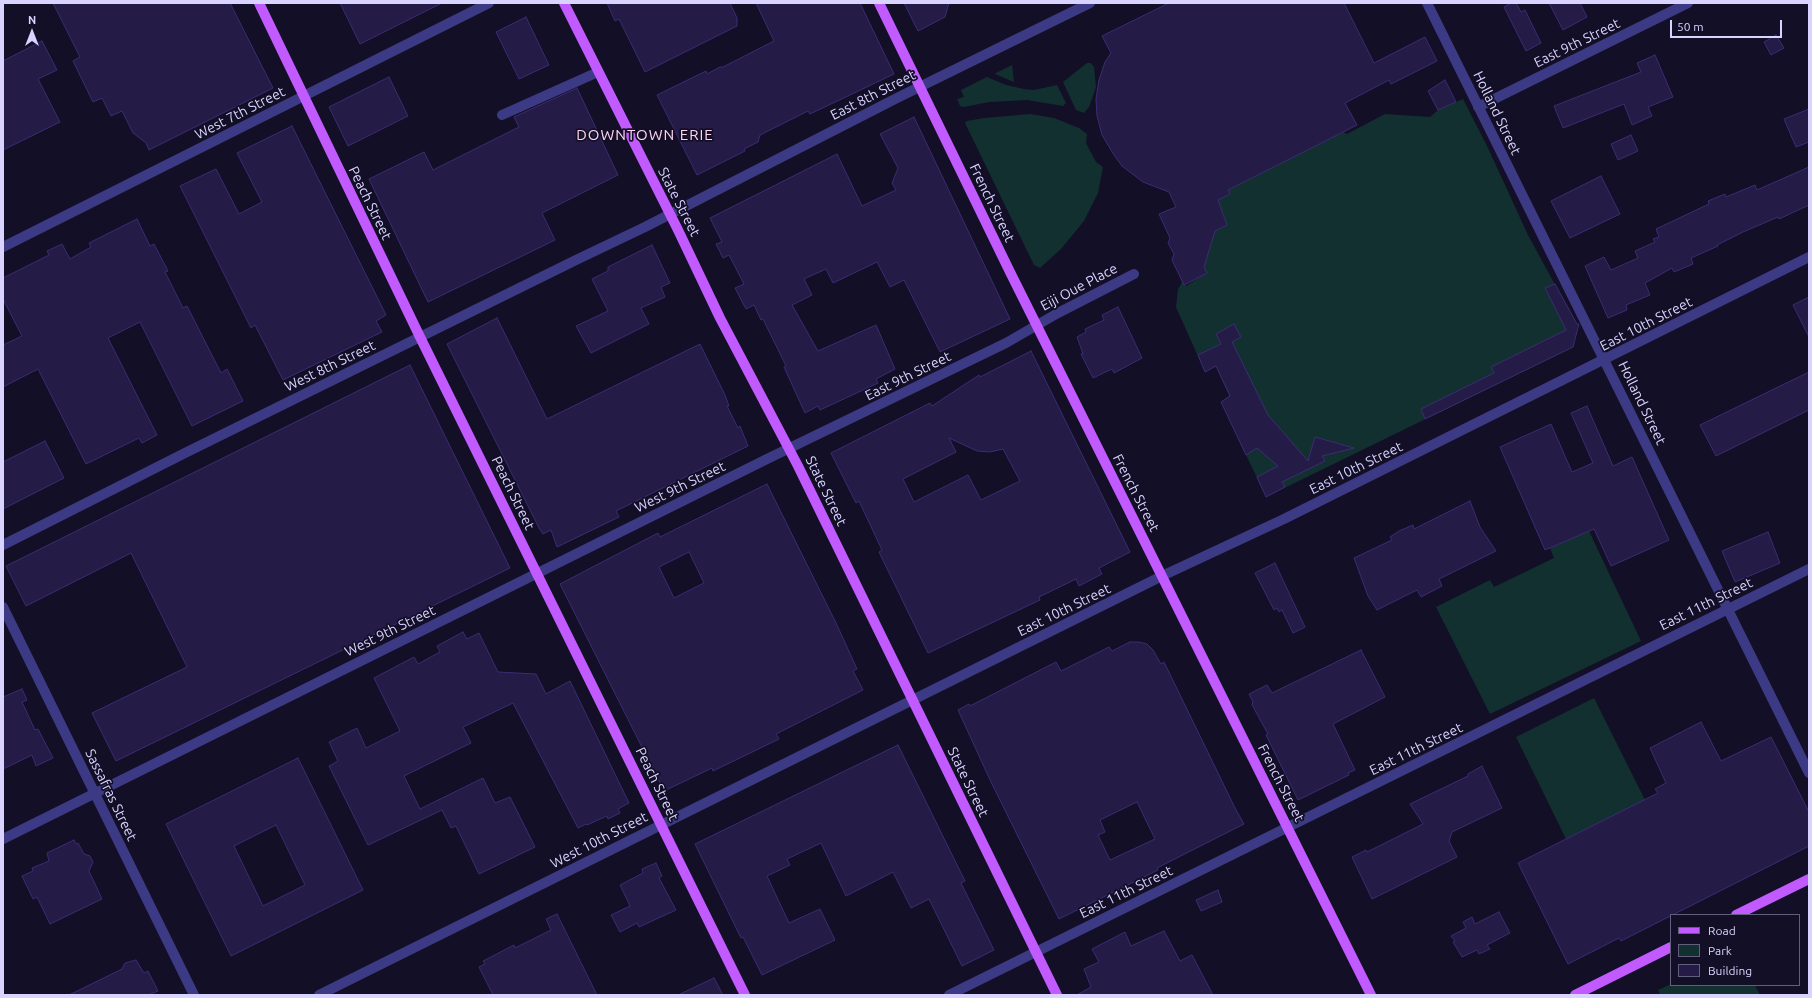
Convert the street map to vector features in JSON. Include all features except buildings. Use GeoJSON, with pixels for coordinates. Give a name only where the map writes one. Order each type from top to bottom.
{"type":"FeatureCollection","features":[{"type":"Feature","properties":{"kind":"main road","name":"Peach Street"},"geometry":{"type":"LineString","coordinates":[[259,3],[420,337],[745,995]]}},
{"type":"Feature","properties":{"kind":"main road","name":"State Street"},"geometry":{"type":"LineString","coordinates":[[564,3],[670,214],[720,318],[789,449],[1057,995]]}},
{"type":"Feature","properties":{"kind":"main road","name":"French Street"},"geometry":{"type":"LineString","coordinates":[[879,3],[1037,325],[1371,995]]}},
{"type":"Feature","properties":{"kind":"main road"},"geometry":{"type":"LineString","coordinates":[[1738,914],[1809,879]]}},
{"type":"Feature","properties":{"kind":"main road"},"geometry":{"type":"LineString","coordinates":[[1575,995],[1670,948]]}},
{"type":"Feature","properties":{"kind":"street","name":"West 7th Street"},"geometry":{"type":"LineString","coordinates":[[3,247],[489,3]]}},
{"type":"Feature","properties":{"kind":"street","name":"East 8th Street"},"geometry":{"type":"LineString","coordinates":[[670,214],[1090,3]]}},
{"type":"Feature","properties":{"kind":"street","name":"Holland Street"},"geometry":{"type":"LineString","coordinates":[[1427,3],[1809,773]]}},
{"type":"Feature","properties":{"kind":"street","name":"East 9th Street"},"geometry":{"type":"LineString","coordinates":[[1478,107],[1688,3]]}},
{"type":"Feature","properties":{"kind":"street"},"geometry":{"type":"LineString","coordinates":[[502,115],[598,72]]}},
{"type":"Feature","properties":{"kind":"street","name":"West 8th Street"},"geometry":{"type":"LineString","coordinates":[[3,545],[185,452],[670,214]]}},
{"type":"Feature","properties":{"kind":"street","name":"East 10th Street"},"geometry":{"type":"LineString","coordinates":[[913,700],[1162,576],[1284,519],[1809,257]]}},
{"type":"Feature","properties":{"kind":"street","name":"Eiji Oue Place"},"geometry":{"type":"LineString","coordinates":[[1037,325],[1134,274]]}},
{"type":"Feature","properties":{"kind":"street","name":"East 9th Street"},"geometry":{"type":"LineString","coordinates":[[789,449],[1006,343],[1037,325]]}},
{"type":"Feature","properties":{"kind":"street","name":"West 9th Street"},"geometry":{"type":"LineString","coordinates":[[3,839],[789,449]]}},
{"type":"Feature","properties":{"kind":"street","name":"East 11th Street"},"geometry":{"type":"LineString","coordinates":[[949,995],[1809,569]]}},
{"type":"Feature","properties":{"kind":"street","name":"Sassafras Street"},"geometry":{"type":"LineString","coordinates":[[3,607],[194,995]]}},
{"type":"Feature","properties":{"kind":"street","name":"West 10th Street"},"geometry":{"type":"LineString","coordinates":[[319,995],[913,700]]}},
{"type":"Feature","properties":{"kind":"green space"},"geometry":{"type":"Polygon","coordinates":[[[1087,63],[1091,63],[1094,67],[1096,87],[1089,107],[1084,113],[1076,110],[1063,82],[1087,63]]]}},
{"type":"Feature","properties":{"kind":"green space"},"geometry":{"type":"Polygon","coordinates":[[[1012,65],[1014,82],[995,74],[996,73],[1012,65]]]}},
{"type":"Feature","properties":{"kind":"green space"},"geometry":{"type":"Polygon","coordinates":[[[987,77],[1006,85],[1024,89],[1034,90],[1057,85],[1066,103],[1063,106],[1027,100],[989,102],[964,107],[960,106],[957,99],[964,97],[961,90],[987,77]]]}},
{"type":"Feature","properties":{"kind":"green space"},"geometry":{"type":"Polygon","coordinates":[[[1463,99],[1488,148],[1528,235],[1578,327],[1573,347],[1266,497],[1221,402],[1230,396],[1216,366],[1205,372],[1176,307],[1178,289],[1183,281],[1186,286],[1206,273],[1204,267],[1215,231],[1227,225],[1218,200],[1230,194],[1228,190],[1343,132],[1347,134],[1385,114],[1430,117],[1438,110],[1463,99]]]}},
{"type":"Feature","properties":{"kind":"green space"},"geometry":{"type":"Polygon","coordinates":[[[1030,114],[1054,118],[1079,128],[1087,134],[1086,143],[1096,162],[1103,167],[1098,193],[1084,221],[1061,249],[1040,268],[1034,265],[965,123],[967,121],[984,118],[1030,114]]]}},
{"type":"Feature","properties":{"kind":"green space"},"geometry":{"type":"Polygon","coordinates":[[[1589,531],[1641,641],[1490,714],[1436,607],[1490,580],[1494,587],[1554,558],[1550,548],[1589,531]]]}},
{"type":"Feature","properties":{"kind":"green space"},"geometry":{"type":"Polygon","coordinates":[[[1594,698],[1645,800],[1566,839],[1516,737],[1594,698]]]}},
{"type":"Feature","properties":{"kind":"green space"},"geometry":{"type":"Polygon","coordinates":[[[1670,984],[1670,986],[1756,986],[1760,995],[1660,995],[1658,990],[1670,984]]]}},
{"type":"Feature","properties":{"kind":"district","name":"DOWNTOWN ERIE"},"geometry":{"type":"Point","coordinates":[645,135]}}]}
